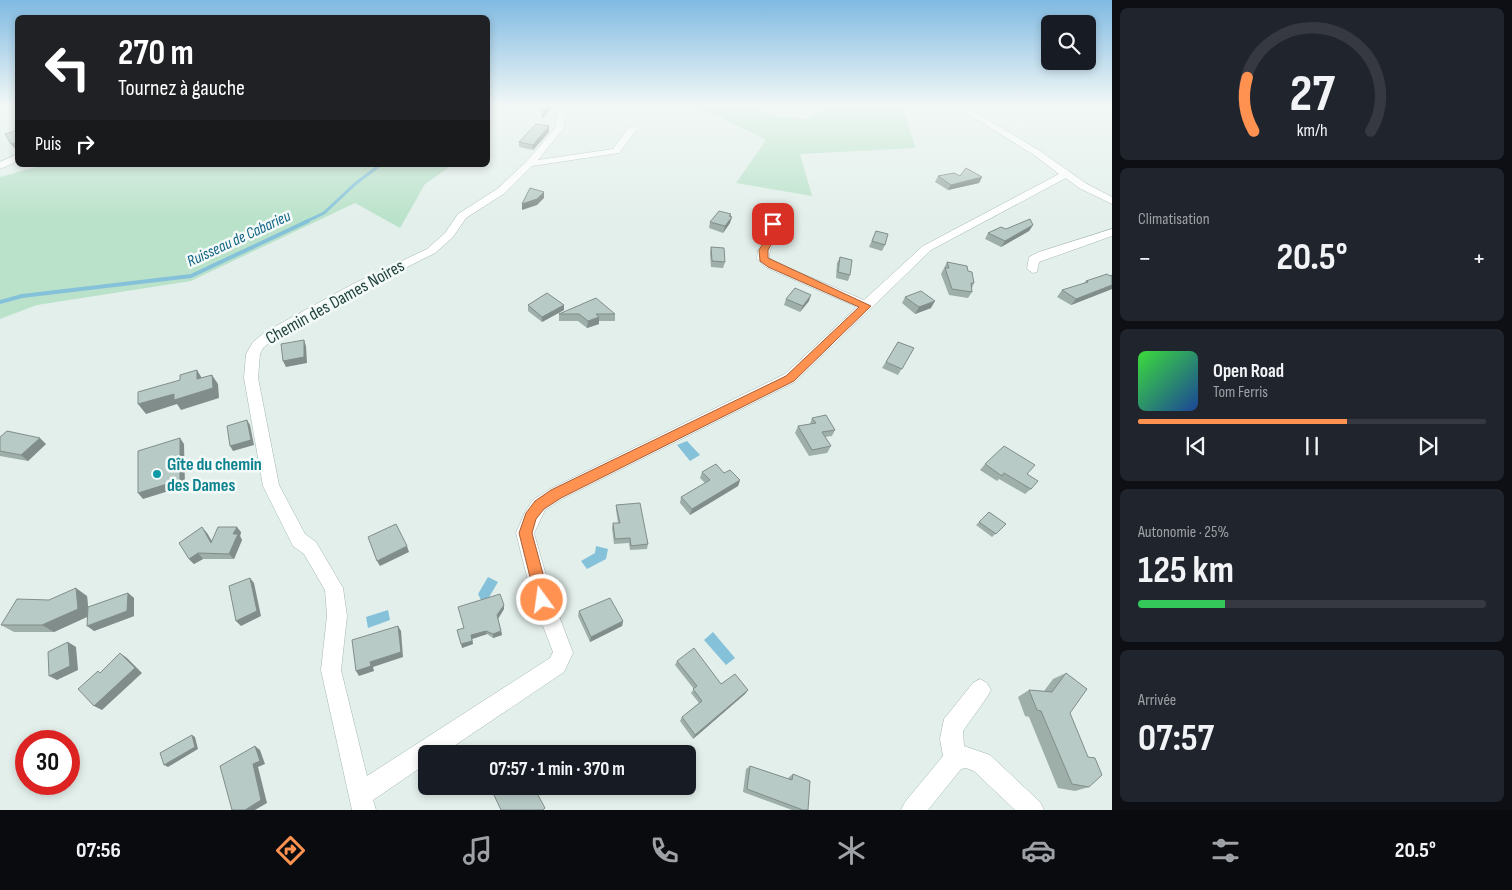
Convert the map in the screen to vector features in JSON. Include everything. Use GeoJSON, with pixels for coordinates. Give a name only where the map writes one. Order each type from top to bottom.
{"type":"FeatureCollection","features":[{"type":"Feature","properties":{"kind":"street","name":"Chemin des Dames Noires"},"geometry":{"type":"LineString","coordinates":[[361,805],[331,670],[336,616],[334,588],[310,548],[299,540],[271,486],[251,378],[253,354],[258,345],[270,335],[356,287],[431,251],[449,235],[462,216],[501,190],[530,164],[546,143]]}},
{"type":"Feature","properties":{"kind":"street"},"geometry":{"type":"LineString","coordinates":[[530,164],[616,151],[622,143]]}},
{"type":"Feature","properties":{"kind":"street"},"geometry":{"type":"LineString","coordinates":[[1021,143],[1083,186],[1112,201]]}},
{"type":"Feature","properties":{"kind":"street"},"geometry":{"type":"LineString","coordinates":[[0,166],[15,158]]}},
{"type":"Feature","properties":{"kind":"street"},"geometry":{"type":"LineString","coordinates":[[361,805],[557,665],[563,652],[542,600],[525,533],[530,517],[539,505],[565,490],[790,378],[928,248],[1066,174]]}},
{"type":"Feature","properties":{"kind":"street"},"geometry":{"type":"LineString","coordinates":[[762,219],[773,224],[775,230],[764,250],[763,259],[771,265],[866,306]]}},
{"type":"Feature","properties":{"kind":"street"},"geometry":{"type":"LineString","coordinates":[[1033,269],[1033,260],[1043,254],[1112,232]]}},
{"type":"Feature","properties":{"kind":"street"},"geometry":{"type":"LineString","coordinates":[[955,758],[951,739],[952,727],[980,690]]}},
{"type":"Feature","properties":{"kind":"street"},"geometry":{"type":"LineString","coordinates":[[913,810],[955,758],[966,757],[982,763],[1032,810]]}},
{"type":"Feature","properties":{"kind":"green space"},"geometry":{"type":"Polygon","coordinates":[[[764,143],[914,143],[916,148],[800,154],[812,196],[736,183],[764,143]]]}},
{"type":"Feature","properties":{"kind":"green space"},"geometry":{"type":"Polygon","coordinates":[[[36,167],[449,167],[425,184],[400,228],[355,203],[191,281],[37,305],[0,319],[0,177],[36,167]]]}},
{"type":"Feature","properties":{"kind":"water"},"geometry":{"type":"Polygon","coordinates":[[[687,441],[700,455],[690,461],[677,445],[687,441]]]}},
{"type":"Feature","properties":{"kind":"water"},"geometry":{"type":"Polygon","coordinates":[[[596,546],[608,549],[606,559],[587,569],[581,561],[595,553],[596,546]]]}},
{"type":"Feature","properties":{"kind":"water"},"geometry":{"type":"Polygon","coordinates":[[[488,577],[498,582],[488,599],[481,600],[478,594],[488,577]]]}},
{"type":"Feature","properties":{"kind":"water"},"geometry":{"type":"Polygon","coordinates":[[[388,610],[390,620],[368,628],[366,617],[388,610]]]}},
{"type":"Feature","properties":{"kind":"water"},"geometry":{"type":"Polygon","coordinates":[[[713,632],[735,658],[726,665],[704,640],[713,632]]]}},
{"type":"Feature","properties":{"kind":"building"},"geometry":{"type":"Polygon","coordinates":[[[966,168],[982,177],[951,185],[938,176],[954,173],[960,176],[966,168]]]}},
{"type":"Feature","properties":{"kind":"building"},"geometry":{"type":"Polygon","coordinates":[[[530,188],[544,192],[537,199],[522,204],[530,188]]]}},
{"type":"Feature","properties":{"kind":"building"},"geometry":{"type":"Polygon","coordinates":[[[719,211],[731,214],[729,216],[732,217],[725,226],[710,222],[719,211]]]}},
{"type":"Feature","properties":{"kind":"building"},"geometry":{"type":"Polygon","coordinates":[[[1030,219],[1033,225],[1005,241],[988,233],[1001,227],[1006,229],[1030,219]]]}},
{"type":"Feature","properties":{"kind":"building"},"geometry":{"type":"Polygon","coordinates":[[[876,231],[888,234],[885,245],[872,241],[876,231]]]}},
{"type":"Feature","properties":{"kind":"building"},"geometry":{"type":"Polygon","coordinates":[[[711,247],[724,248],[725,262],[712,261],[711,247]]]}},
{"type":"Feature","properties":{"kind":"building"},"geometry":{"type":"Polygon","coordinates":[[[840,257],[852,260],[850,275],[838,272],[840,257]]]}},
{"type":"Feature","properties":{"kind":"building"},"geometry":{"type":"Polygon","coordinates":[[[947,262],[967,266],[968,271],[972,272],[974,283],[971,283],[972,292],[952,289],[945,268],[949,268],[947,262]]]}},
{"type":"Feature","properties":{"kind":"building"},"geometry":{"type":"Polygon","coordinates":[[[1107,274],[1112,275],[1112,285],[1076,299],[1062,290],[1088,282],[1086,281],[1107,274]]]}},
{"type":"Feature","properties":{"kind":"building"},"geometry":{"type":"Polygon","coordinates":[[[795,288],[811,295],[803,306],[786,299],[795,288]]]}},
{"type":"Feature","properties":{"kind":"building"},"geometry":{"type":"Polygon","coordinates":[[[921,291],[935,301],[919,307],[905,297],[921,291]]]}},
{"type":"Feature","properties":{"kind":"building"},"geometry":{"type":"Polygon","coordinates":[[[547,293],[564,305],[542,317],[528,305],[547,293]]]}},
{"type":"Feature","properties":{"kind":"building"},"geometry":{"type":"Polygon","coordinates":[[[596,298],[615,314],[596,314],[599,317],[588,321],[579,314],[559,314],[596,298]]]}},
{"type":"Feature","properties":{"kind":"building"},"geometry":{"type":"Polygon","coordinates":[[[304,340],[304,357],[283,361],[281,344],[304,340]]]}},
{"type":"Feature","properties":{"kind":"building"},"geometry":{"type":"Polygon","coordinates":[[[898,342],[914,348],[902,369],[886,362],[898,342]]]}},
{"type":"Feature","properties":{"kind":"building"},"geometry":{"type":"Polygon","coordinates":[[[197,370],[197,379],[212,375],[213,388],[174,400],[174,394],[138,404],[138,392],[180,380],[180,375],[197,370]]]}},
{"type":"Feature","properties":{"kind":"building"},"geometry":{"type":"Polygon","coordinates":[[[826,415],[835,430],[822,432],[831,446],[812,450],[798,426],[816,423],[812,418],[826,415]]]}},
{"type":"Feature","properties":{"kind":"building"},"geometry":{"type":"Polygon","coordinates":[[[247,420],[251,440],[230,446],[227,426],[247,420]]]}},
{"type":"Feature","properties":{"kind":"building"},"geometry":{"type":"Polygon","coordinates":[[[7,431],[40,438],[21,455],[0,451],[0,437],[7,431]]]}},
{"type":"Feature","properties":{"kind":"building"},"geometry":{"type":"Polygon","coordinates":[[[180,438],[180,480],[138,493],[138,451],[180,438]]]}},
{"type":"Feature","properties":{"kind":"building"},"geometry":{"type":"Polygon","coordinates":[[[1004,446],[1035,465],[1027,474],[1038,481],[1031,489],[1004,473],[1002,476],[985,464],[1004,446]]]}},
{"type":"Feature","properties":{"kind":"building"},"geometry":{"type":"Polygon","coordinates":[[[716,464],[724,473],[730,470],[740,480],[692,509],[681,497],[710,480],[702,472],[716,464]]]}},
{"type":"Feature","properties":{"kind":"building"},"geometry":{"type":"Polygon","coordinates":[[[640,503],[648,544],[631,546],[630,538],[615,539],[613,523],[620,523],[616,505],[640,503]]]}},
{"type":"Feature","properties":{"kind":"building"},"geometry":{"type":"Polygon","coordinates":[[[989,512],[1006,524],[996,534],[979,522],[989,512]]]}},
{"type":"Feature","properties":{"kind":"building"},"geometry":{"type":"Polygon","coordinates":[[[396,524],[407,546],[377,561],[368,537],[396,524]]]}},
{"type":"Feature","properties":{"kind":"building"},"geometry":{"type":"Polygon","coordinates":[[[202,527],[211,543],[218,527],[237,527],[233,534],[238,534],[229,554],[198,553],[189,559],[179,543],[202,527]]]}},
{"type":"Feature","properties":{"kind":"building"},"geometry":{"type":"Polygon","coordinates":[[[250,578],[257,611],[236,621],[229,586],[250,578]]]}},
{"type":"Feature","properties":{"kind":"building"},"geometry":{"type":"Polygon","coordinates":[[[76,588],[78,609],[42,625],[1,625],[17,599],[49,600],[76,588]]]}},
{"type":"Feature","properties":{"kind":"building"},"geometry":{"type":"Polygon","coordinates":[[[128,593],[127,611],[87,626],[88,607],[128,593]]]}},
{"type":"Feature","properties":{"kind":"building"},"geometry":{"type":"Polygon","coordinates":[[[500,594],[504,605],[497,615],[501,631],[493,634],[486,631],[471,635],[472,641],[461,644],[457,630],[464,628],[458,607],[500,594]]]}},
{"type":"Feature","properties":{"kind":"building"},"geometry":{"type":"Polygon","coordinates":[[[610,598],[623,621],[591,637],[579,611],[610,598]]]}},
{"type":"Feature","properties":{"kind":"building"},"geometry":{"type":"Polygon","coordinates":[[[398,626],[401,652],[370,662],[371,666],[356,671],[352,640],[398,626]]]}},
{"type":"Feature","properties":{"kind":"building"},"geometry":{"type":"Polygon","coordinates":[[[68,642],[70,666],[49,676],[48,652],[68,642]]]}},
{"type":"Feature","properties":{"kind":"building"},"geometry":{"type":"Polygon","coordinates":[[[694,648],[721,684],[735,674],[748,690],[695,735],[682,717],[702,701],[693,689],[697,686],[677,661],[694,648]]]}},
{"type":"Feature","properties":{"kind":"building"},"geometry":{"type":"Polygon","coordinates":[[[120,653],[135,668],[94,706],[78,689],[98,671],[100,673],[120,653]]]}},
{"type":"Feature","properties":{"kind":"building"},"geometry":{"type":"Polygon","coordinates":[[[1066,673],[1087,689],[1070,713],[1088,757],[1095,758],[1102,775],[1089,787],[1072,784],[1041,711],[1037,710],[1029,690],[1052,692],[1066,673]]]}},
{"type":"Feature","properties":{"kind":"building"},"geometry":{"type":"Polygon","coordinates":[[[192,735],[195,747],[164,765],[160,753],[192,735]]]}},
{"type":"Feature","properties":{"kind":"building"},"geometry":{"type":"Polygon","coordinates":[[[255,746],[260,761],[253,764],[261,800],[245,810],[232,810],[220,766],[255,746]]]}},
{"type":"Feature","properties":{"kind":"building"},"geometry":{"type":"Polygon","coordinates":[[[750,766],[792,780],[793,774],[810,781],[808,810],[803,810],[747,789],[750,766]]]}},
{"type":"Feature","properties":{"kind":"building"},"geometry":{"type":"Polygon","coordinates":[[[494,795],[538,795],[545,808],[543,810],[501,810],[494,795]]]}},
{"type":"Feature","properties":{"kind":"waterway","name":"Ruisseau de Cabarieu"},"geometry":{"type":"LineString","coordinates":[[305,222],[324,213],[355,184],[377,167]]}},
{"type":"Feature","properties":{"kind":"waterway","name":"Ruisseau de Cabarieu"},"geometry":{"type":"LineString","coordinates":[[0,302],[22,296],[191,276],[308,221]]}},
{"type":"Feature","properties":{"kind":"place","name":"Gîte du chemin des Dames"},"geometry":{"type":"Point","coordinates":[157,474]}},
{"type":"Feature","properties":{"kind":"route"},"geometry":{"type":"LineString","coordinates":[[542,600],[525,533],[530,517],[539,505],[556,494],[790,378],[866,306],[771,265],[763,259],[764,250],[775,230],[773,224]]}}]}
